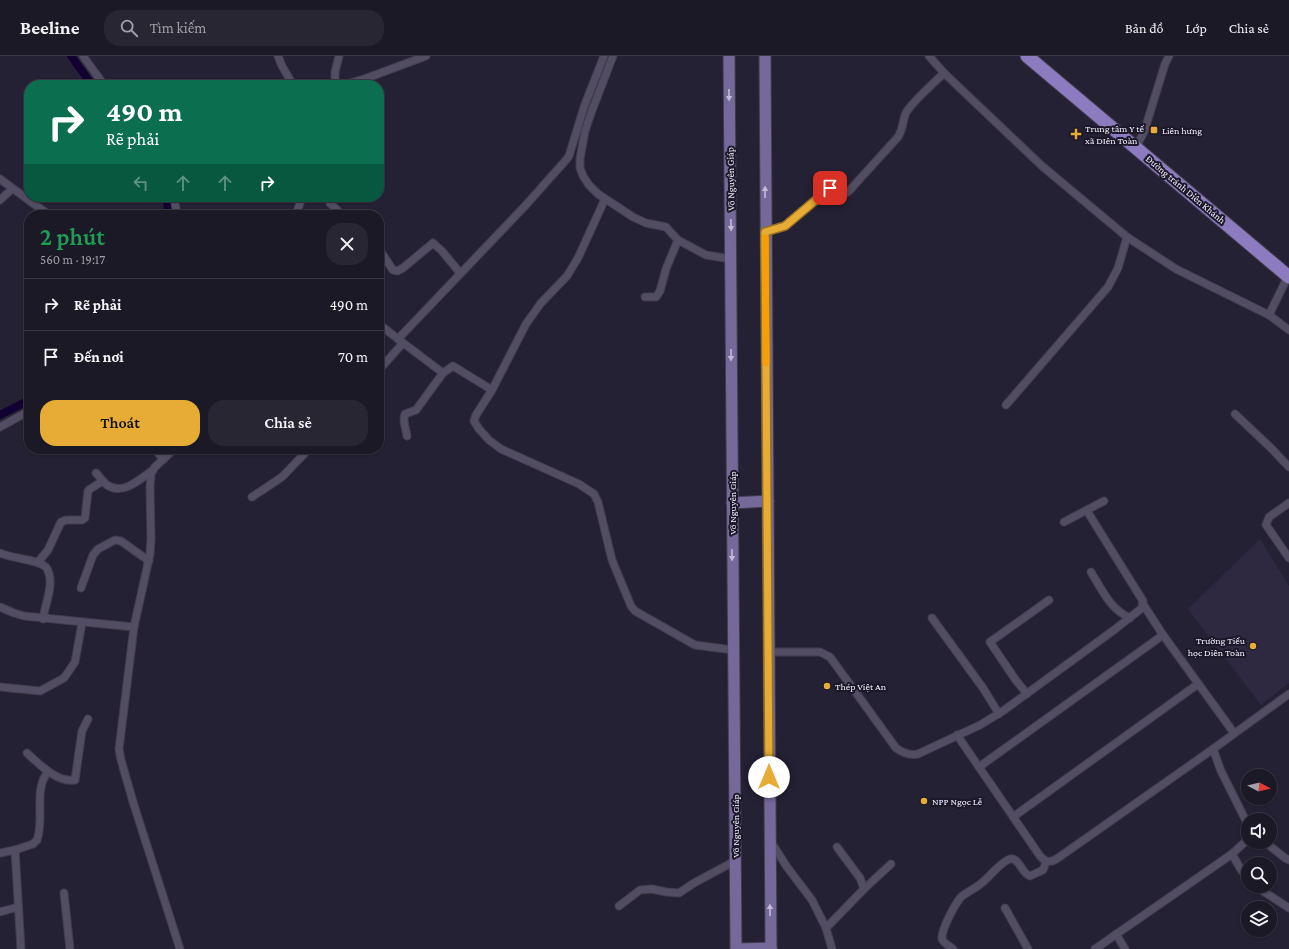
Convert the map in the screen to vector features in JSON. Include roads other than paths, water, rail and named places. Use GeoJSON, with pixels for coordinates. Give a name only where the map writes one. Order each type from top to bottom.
{"type":"FeatureCollection","features":[{"type":"Feature","properties":{"kind":"highway","name":"Đường tránh Diên Khánh"},"geometry":{"type":"LineString","coordinates":[[1027,56],[1289,275]]}},
{"type":"Feature","properties":{"kind":"main road","name":"Võ Nguyên Giáp"},"geometry":{"type":"LineString","coordinates":[[729,56],[735,862],[737,949]]}},
{"type":"Feature","properties":{"kind":"main road"},"geometry":{"type":"LineString","coordinates":[[737,949],[771,948],[764,56]]}},
{"type":"Feature","properties":{"kind":"main road"},"geometry":{"type":"LineString","coordinates":[[732,503],[768,501]]}},
{"type":"Feature","properties":{"kind":"street"},"geometry":{"type":"LineString","coordinates":[[83,56],[100,80]]}},
{"type":"Feature","properties":{"kind":"street"},"geometry":{"type":"LineString","coordinates":[[278,56],[290,80]]}},
{"type":"Feature","properties":{"kind":"street"},"geometry":{"type":"LineString","coordinates":[[335,80],[335,72],[339,56]]}},
{"type":"Feature","properties":{"kind":"street"},"geometry":{"type":"LineString","coordinates":[[360,80],[426,56]]}},
{"type":"Feature","properties":{"kind":"street"},"geometry":{"type":"LineString","coordinates":[[384,363],[401,341],[460,273],[525,206],[569,156],[584,107],[604,56]]}},
{"type":"Feature","properties":{"kind":"street"},"geometry":{"type":"LineString","coordinates":[[613,56],[590,113],[582,143],[580,159],[583,176],[589,185],[605,199],[639,221],[666,227],[678,240],[706,255],[731,259]]}},
{"type":"Feature","properties":{"kind":"street"},"geometry":{"type":"LineString","coordinates":[[929,56],[944,73],[1042,166],[1127,237],[1176,270],[1269,315],[1289,330]]}},
{"type":"Feature","properties":{"kind":"street"},"geometry":{"type":"LineString","coordinates":[[1136,147],[1144,132],[1165,64],[1169,56]]}},
{"type":"Feature","properties":{"kind":"street"},"geometry":{"type":"LineString","coordinates":[[765,232],[785,226],[830,188],[842,194],[848,192],[898,137],[902,131],[907,111],[944,73]]}},
{"type":"Feature","properties":{"kind":"street"},"geometry":{"type":"LineString","coordinates":[[0,179],[24,197]]}},
{"type":"Feature","properties":{"kind":"street"},"geometry":{"type":"LineString","coordinates":[[0,200],[12,189]]}},
{"type":"Feature","properties":{"kind":"street"},"geometry":{"type":"LineString","coordinates":[[605,199],[578,258],[567,276],[541,303],[526,324],[492,390],[476,414],[474,419],[475,423],[489,440],[504,451],[578,484],[594,494],[598,502],[614,565],[631,606],[635,611],[695,645],[734,650]]}},
{"type":"Feature","properties":{"kind":"street"},"geometry":{"type":"LineString","coordinates":[[30,202],[42,210]]}},
{"type":"Feature","properties":{"kind":"street"},"geometry":{"type":"LineString","coordinates":[[330,204],[337,210]]}},
{"type":"Feature","properties":{"kind":"street"},"geometry":{"type":"LineString","coordinates":[[1006,405],[1108,287],[1118,268],[1127,237]]}},
{"type":"Feature","properties":{"kind":"street"},"geometry":{"type":"LineString","coordinates":[[645,296],[653,297],[659,293],[678,240]]}},
{"type":"Feature","properties":{"kind":"street"},"geometry":{"type":"LineString","coordinates":[[384,256],[393,270],[397,271],[403,268],[433,242],[460,273]]}},
{"type":"Feature","properties":{"kind":"street"},"geometry":{"type":"LineString","coordinates":[[1269,315],[1289,275]]}},
{"type":"Feature","properties":{"kind":"street"},"geometry":{"type":"LineString","coordinates":[[384,328],[443,373]]}},
{"type":"Feature","properties":{"kind":"street"},"geometry":{"type":"LineString","coordinates":[[407,436],[403,420],[405,414],[416,410],[443,373],[453,366],[492,390]]}},
{"type":"Feature","properties":{"kind":"street"},"geometry":{"type":"LineString","coordinates":[[0,427],[24,414]]}},
{"type":"Feature","properties":{"kind":"street"},"geometry":{"type":"LineString","coordinates":[[1235,414],[1277,453],[1289,467]]}},
{"type":"Feature","properties":{"kind":"street"},"geometry":{"type":"LineString","coordinates":[[159,454],[164,459]]}},
{"type":"Feature","properties":{"kind":"street"},"geometry":{"type":"LineString","coordinates":[[96,473],[110,487],[118,489],[125,488],[152,470],[169,454]]}},
{"type":"Feature","properties":{"kind":"street"},"geometry":{"type":"LineString","coordinates":[[252,497],[282,477],[304,454]]}},
{"type":"Feature","properties":{"kind":"street"},"geometry":{"type":"LineString","coordinates":[[152,470],[150,487],[152,539],[149,561],[134,627],[120,736],[120,754],[134,805],[180,949]]}},
{"type":"Feature","properties":{"kind":"street"},"geometry":{"type":"LineString","coordinates":[[38,562],[48,550],[61,522],[66,520],[82,520],[85,518],[88,492],[90,488],[103,481]]}},
{"type":"Feature","properties":{"kind":"street"},"geometry":{"type":"LineString","coordinates":[[1064,522],[1104,501]]}},
{"type":"Feature","properties":{"kind":"street"},"geometry":{"type":"LineString","coordinates":[[1289,503],[1269,517],[1266,522],[1268,528],[1289,558]]}},
{"type":"Feature","properties":{"kind":"street"},"geometry":{"type":"LineString","coordinates":[[1087,511],[1163,635],[1234,733]]}},
{"type":"Feature","properties":{"kind":"street"},"geometry":{"type":"LineString","coordinates":[[81,588],[93,555],[98,549],[115,540],[121,540],[149,561]]}},
{"type":"Feature","properties":{"kind":"street"},"geometry":{"type":"LineString","coordinates":[[0,553],[20,559],[38,562],[46,567],[50,575],[48,596],[43,619]]}},
{"type":"Feature","properties":{"kind":"street"},"geometry":{"type":"LineString","coordinates":[[1091,572],[1113,607],[1121,614],[1130,618]]}},
{"type":"Feature","properties":{"kind":"street"},"geometry":{"type":"LineString","coordinates":[[1028,694],[1015,679],[990,642],[1049,600]]}},
{"type":"Feature","properties":{"kind":"street"},"geometry":{"type":"LineString","coordinates":[[769,652],[820,652],[827,654],[848,680],[896,748],[910,755],[918,754],[980,725],[999,714],[1130,618],[1140,610],[1143,604]]}},
{"type":"Feature","properties":{"kind":"street"},"geometry":{"type":"LineString","coordinates":[[0,607],[19,615],[43,619],[134,627]]}},
{"type":"Feature","properties":{"kind":"street"},"geometry":{"type":"LineString","coordinates":[[932,618],[983,688],[999,714]]}},
{"type":"Feature","properties":{"kind":"street"},"geometry":{"type":"LineString","coordinates":[[0,687],[40,691],[64,678],[75,662],[82,623]]}},
{"type":"Feature","properties":{"kind":"street"},"geometry":{"type":"LineString","coordinates":[[980,768],[1163,635]]}},
{"type":"Feature","properties":{"kind":"street"},"geometry":{"type":"LineString","coordinates":[[1013,818],[1198,684]]}},
{"type":"Feature","properties":{"kind":"street"},"geometry":{"type":"LineString","coordinates":[[957,735],[1043,860],[1046,862],[1053,862],[1289,694]]}},
{"type":"Feature","properties":{"kind":"street"},"geometry":{"type":"LineString","coordinates":[[27,754],[48,772],[66,780],[75,780],[82,731],[88,719]]}},
{"type":"Feature","properties":{"kind":"street"},"geometry":{"type":"LineString","coordinates":[[1213,749],[1224,778],[1242,813]]}},
{"type":"Feature","properties":{"kind":"street"},"geometry":{"type":"LineString","coordinates":[[0,853],[16,850],[33,844],[37,840],[40,824],[41,786],[42,781],[48,772]]}},
{"type":"Feature","properties":{"kind":"street"},"geometry":{"type":"LineString","coordinates":[[769,840],[812,900],[826,928],[832,949]]}},
{"type":"Feature","properties":{"kind":"street"},"geometry":{"type":"LineString","coordinates":[[1095,949],[1232,854],[1241,846]]}},
{"type":"Feature","properties":{"kind":"street"},"geometry":{"type":"LineString","coordinates":[[837,848],[860,878],[864,889]]}},
{"type":"Feature","properties":{"kind":"street"},"geometry":{"type":"LineString","coordinates":[[1274,849],[1289,860]]}},
{"type":"Feature","properties":{"kind":"street"},"geometry":{"type":"LineString","coordinates":[[16,850],[21,949]]}},
{"type":"Feature","properties":{"kind":"street"},"geometry":{"type":"LineString","coordinates":[[1232,854],[1241,869]]}},
{"type":"Feature","properties":{"kind":"street"},"geometry":{"type":"LineString","coordinates":[[953,949],[942,940],[943,931],[954,906],[961,897],[980,885],[998,867],[1008,860],[1013,859],[1016,861],[1025,874],[1030,876],[1042,870],[1046,862]]}},
{"type":"Feature","properties":{"kind":"street"},"geometry":{"type":"LineString","coordinates":[[619,906],[640,890],[652,889],[679,893],[694,883],[735,862]]}},
{"type":"Feature","properties":{"kind":"street"},"geometry":{"type":"LineString","coordinates":[[826,928],[891,864]]}},
{"type":"Feature","properties":{"kind":"street"},"geometry":{"type":"LineString","coordinates":[[64,893],[70,949]]}},
{"type":"Feature","properties":{"kind":"street"},"geometry":{"type":"LineString","coordinates":[[1266,893],[1289,908]]}},
{"type":"Feature","properties":{"kind":"street"},"geometry":{"type":"LineString","coordinates":[[0,912],[18,907]]}},
{"type":"Feature","properties":{"kind":"street"},"geometry":{"type":"LineString","coordinates":[[1005,908],[1028,949]]}},
{"type":"Feature","properties":{"kind":"street"},"geometry":{"type":"LineString","coordinates":[[1116,934],[1125,949]]}},
{"type":"Feature","properties":{"kind":"waterway"},"geometry":{"type":"LineString","coordinates":[[71,56],[88,80]]}},
{"type":"Feature","properties":{"kind":"waterway"},"geometry":{"type":"LineString","coordinates":[[167,202],[168,210]]}},
{"type":"Feature","properties":{"kind":"waterway"},"geometry":{"type":"LineString","coordinates":[[0,415],[24,403]]}},
{"type":"Feature","properties":{"kind":"place","name":"Liên hưng"},"geometry":{"type":"Point","coordinates":[1154,130]}},
{"type":"Feature","properties":{"kind":"place","name":"Trung tâm Y tế xã DIên Toàn"},"geometry":{"type":"Point","coordinates":[1076,134]}},
{"type":"Feature","properties":{"kind":"place","name":"Trường Tiểu học Diên Toàn"},"geometry":{"type":"Point","coordinates":[1253,646]}},
{"type":"Feature","properties":{"kind":"place","name":"Thép Việt An"},"geometry":{"type":"Point","coordinates":[827,686]}},
{"type":"Feature","properties":{"kind":"place","name":"NPP Ngọc Lễ"},"geometry":{"type":"Point","coordinates":[924,801]}}]}
